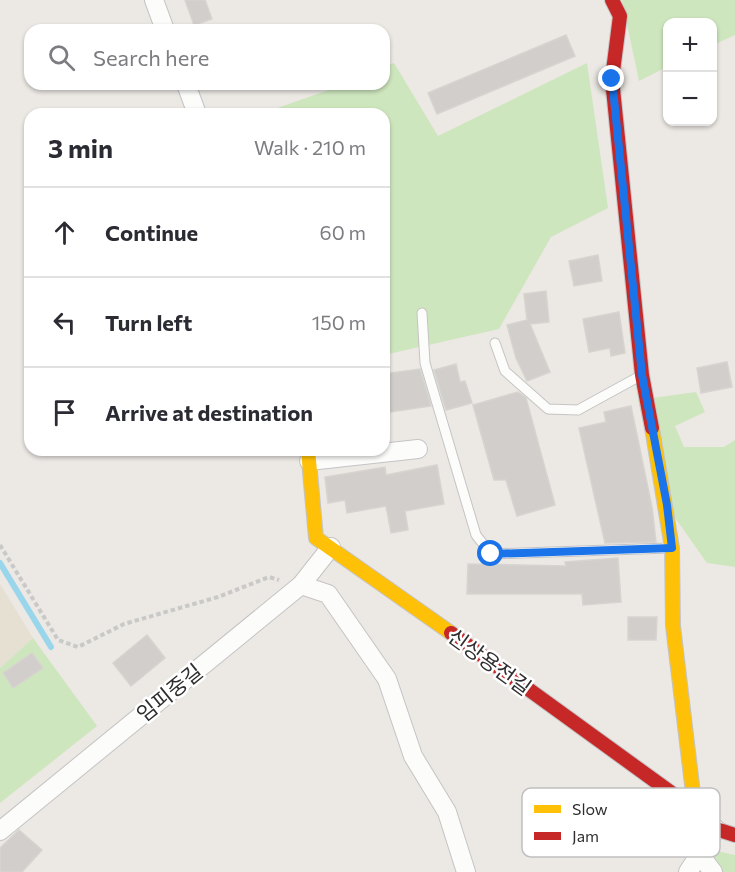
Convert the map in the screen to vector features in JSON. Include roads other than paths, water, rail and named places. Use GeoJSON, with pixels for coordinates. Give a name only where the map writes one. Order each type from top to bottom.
{"type":"FeatureCollection","features":[{"type":"Feature","properties":{"kind":"street"},"geometry":{"type":"LineString","coordinates":[[154,0],[163,24]]}},
{"type":"Feature","properties":{"kind":"street"},"geometry":{"type":"LineString","coordinates":[[612,0],[620,16],[612,79],[642,375],[667,505],[672,548],[673,626],[692,788]]}},
{"type":"Feature","properties":{"kind":"street"},"geometry":{"type":"LineString","coordinates":[[188,90],[195,108]]}},
{"type":"Feature","properties":{"kind":"street"},"geometry":{"type":"LineString","coordinates":[[390,451],[418,449]]}},
{"type":"Feature","properties":{"kind":"street","name":"신상용전길"},"geometry":{"type":"LineString","coordinates":[[308,456],[316,538],[332,547],[665,788]]}},
{"type":"Feature","properties":{"kind":"street","name":"임피중길"},"geometry":{"type":"LineString","coordinates":[[0,831],[302,585],[332,547]]}},
{"type":"Feature","properties":{"kind":"street"},"geometry":{"type":"LineString","coordinates":[[302,585],[328,594],[387,679],[413,756],[447,812],[466,872]]}},
{"type":"Feature","properties":{"kind":"street","name":"신상용전길"},"geometry":{"type":"LineString","coordinates":[[720,830],[735,835]]}},
{"type":"Feature","properties":{"kind":"street"},"geometry":{"type":"LineString","coordinates":[[688,872],[699,857]]}},
{"type":"Feature","properties":{"kind":"street"},"geometry":{"type":"LineString","coordinates":[[702,857],[713,872]]}},
{"type":"Feature","properties":{"kind":"lane"},"geometry":{"type":"LineString","coordinates":[[422,313],[425,363],[476,535],[491,554],[672,548]]}},
{"type":"Feature","properties":{"kind":"lane"},"geometry":{"type":"LineString","coordinates":[[495,344],[506,371],[548,409],[578,410],[642,375]]}},
{"type":"Feature","properties":{"kind":"waterway"},"geometry":{"type":"LineString","coordinates":[[0,563],[51,647]]}}]}
